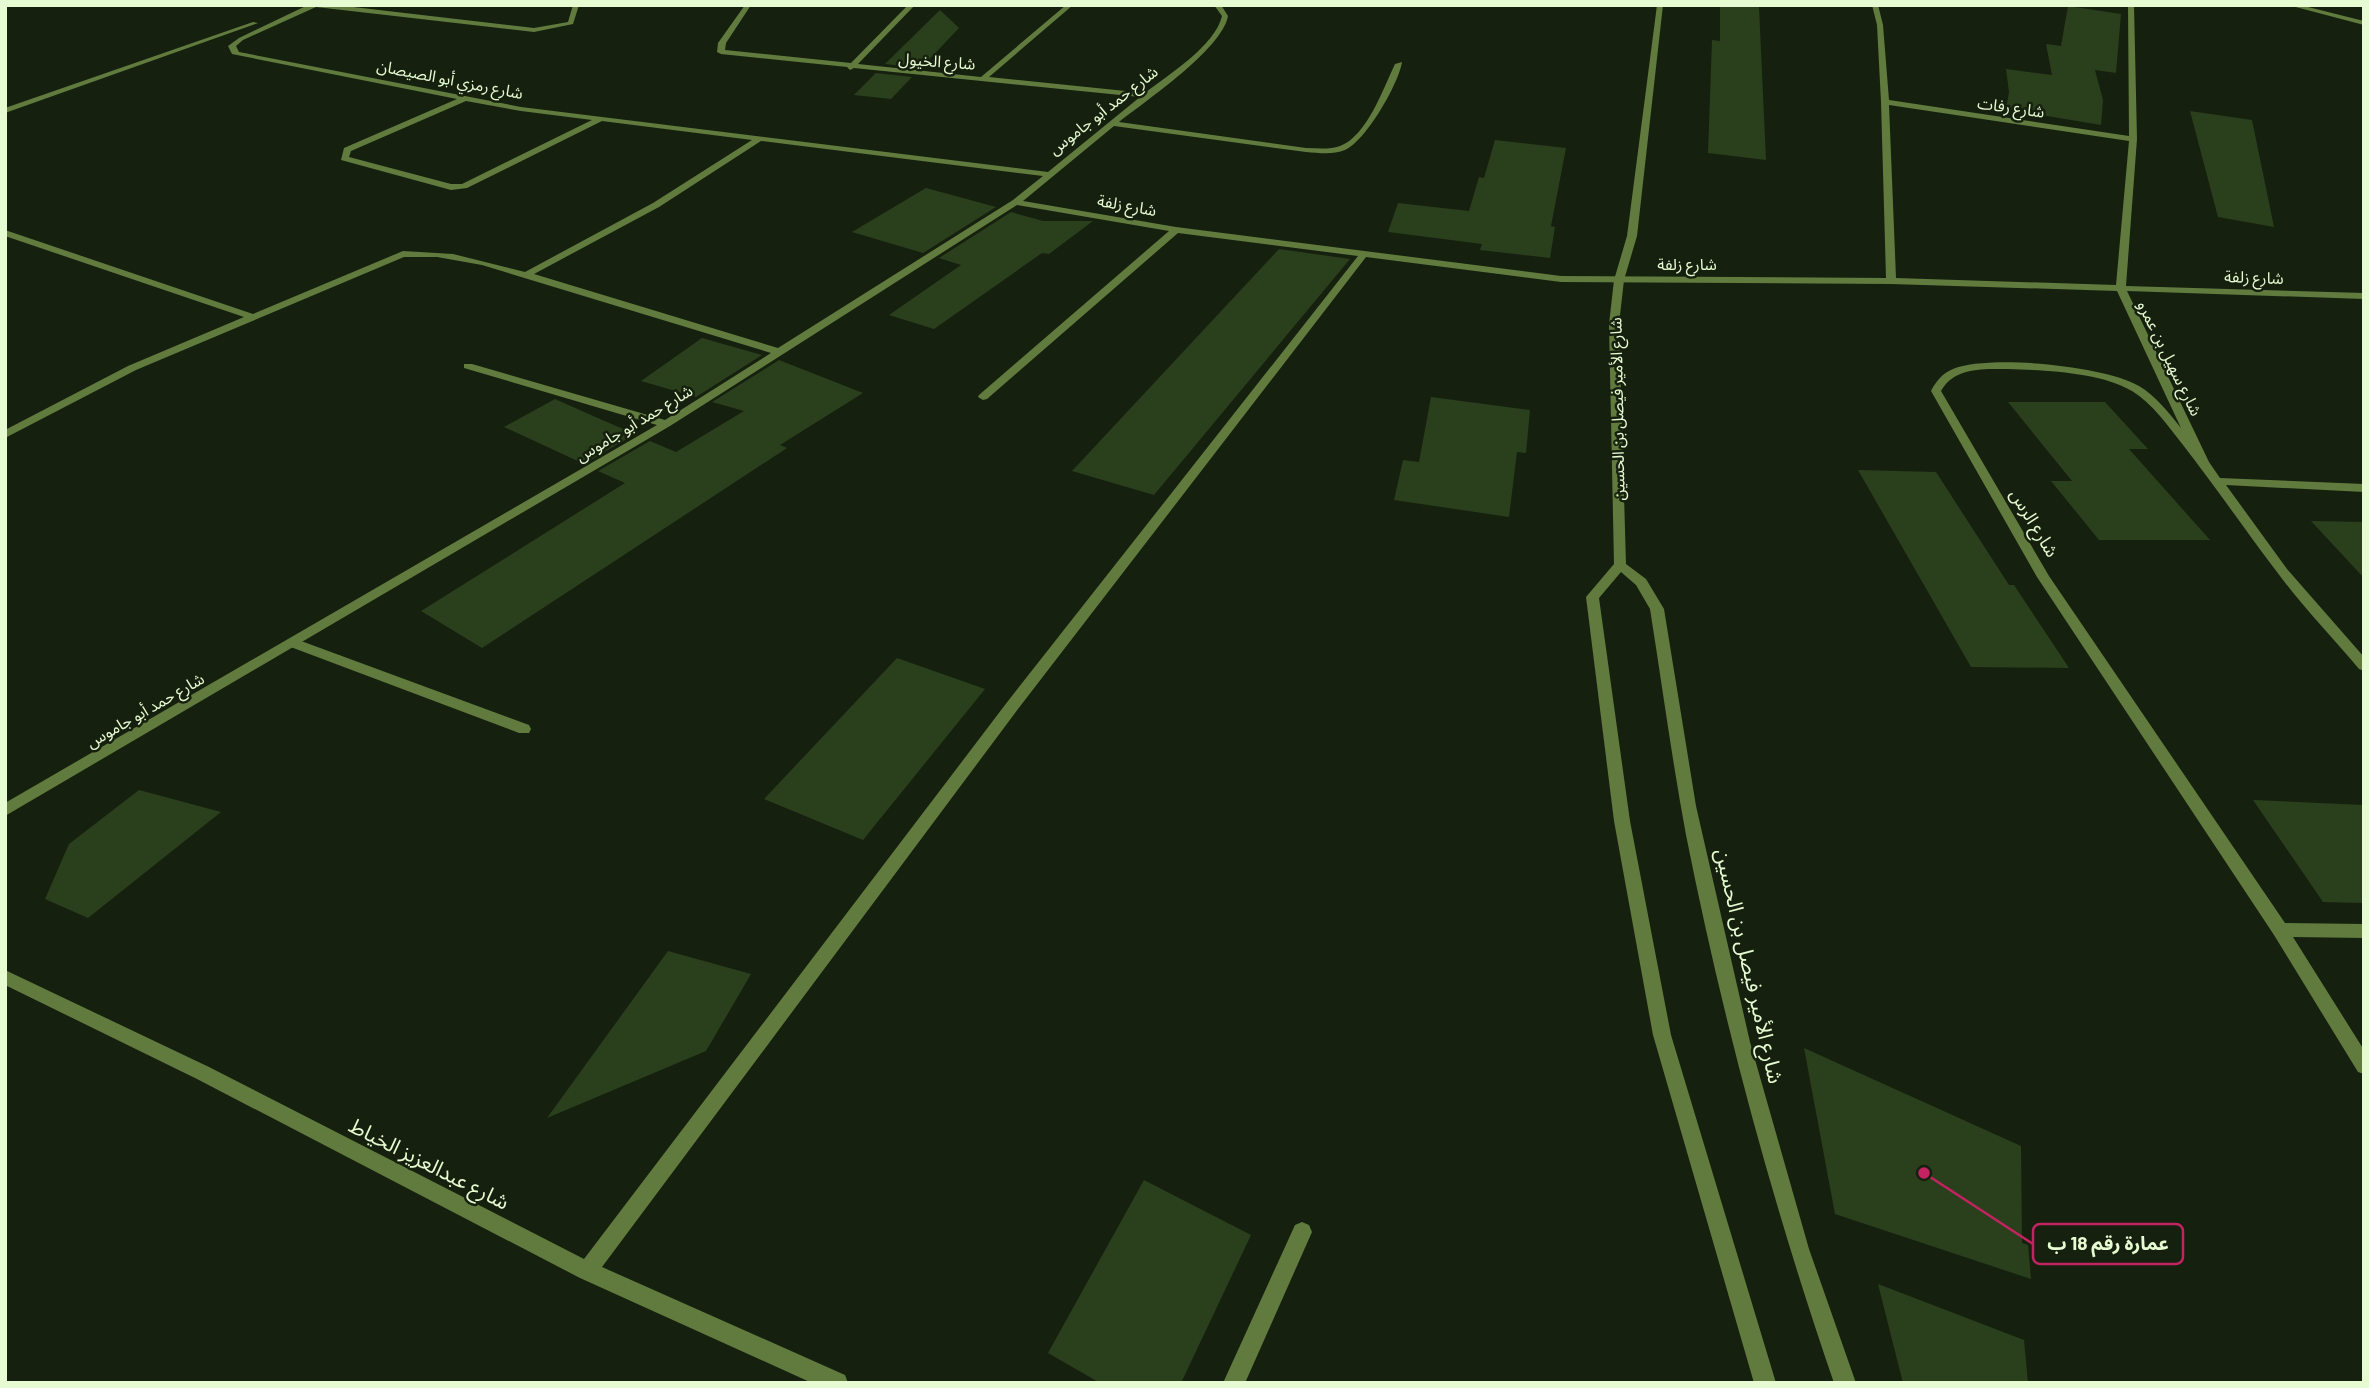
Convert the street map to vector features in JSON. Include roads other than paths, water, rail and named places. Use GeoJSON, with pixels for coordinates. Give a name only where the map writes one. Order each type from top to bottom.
{"type":"FeatureCollection","features":[{"type":"Feature","properties":{"kind":"street"},"geometry":{"type":"LineString","coordinates":[[5,111],[302,5]]}},
{"type":"Feature","properties":{"kind":"street"},"geometry":{"type":"LineString","coordinates":[[315,5],[534,30],[570,23],[576,5]]}},
{"type":"Feature","properties":{"kind":"street","name":"شارع رمزي أبو الصيصان"},"geometry":{"type":"LineString","coordinates":[[315,5],[241,39],[232,46],[236,54],[466,98],[599,120],[1046,174]]}},
{"type":"Feature","properties":{"kind":"street","name":"شارع الخيول"},"geometry":{"type":"LineString","coordinates":[[748,5],[719,49],[724,54],[1147,96]]}},
{"type":"Feature","properties":{"kind":"street"},"geometry":{"type":"LineString","coordinates":[[850,68],[912,5]]}},
{"type":"Feature","properties":{"kind":"street","name":"شارع حمد أبو جاموس"},"geometry":{"type":"LineString","coordinates":[[5,810],[666,424],[1016,202],[1046,174],[1116,124],[1215,38],[1225,16],[1217,5]]}},
{"type":"Feature","properties":{"kind":"street","name":"شارع الأمير فيصل بن الحسين"},"geometry":{"type":"LineString","coordinates":[[1660,5],[1632,236],[1619,280],[1614,324],[1620,565],[1641,582],[1657,609],[1694,834],[1716,932],[1756,1095],[1819,1314],[1845,1383]]}},
{"type":"Feature","properties":{"kind":"street"},"geometry":{"type":"LineString","coordinates":[[1875,5],[1880,25],[1885,102],[1891,281]]}},
{"type":"Feature","properties":{"kind":"street","name":"شارع سهيل بن عمرو"},"geometry":{"type":"LineString","coordinates":[[2131,5],[2133,139],[2121,289],[2203,462],[2283,572],[2364,666]]}},
{"type":"Feature","properties":{"kind":"street"},"geometry":{"type":"LineString","coordinates":[[2291,5],[2364,23]]}},
{"type":"Feature","properties":{"kind":"street"},"geometry":{"type":"LineString","coordinates":[[983,79],[1064,6]]}},
{"type":"Feature","properties":{"kind":"street"},"geometry":{"type":"LineString","coordinates":[[1116,124],[1306,150],[1336,150],[1346,147],[1370,121],[1399,64]]}},
{"type":"Feature","properties":{"kind":"street"},"geometry":{"type":"LineString","coordinates":[[466,98],[347,150],[344,158],[451,187],[464,186],[599,120]]}},
{"type":"Feature","properties":{"kind":"street","name":"شارع رفات"},"geometry":{"type":"LineString","coordinates":[[1885,102],[2133,139]]}},
{"type":"Feature","properties":{"kind":"street"},"geometry":{"type":"LineString","coordinates":[[526,275],[656,205],[759,139]]}},
{"type":"Feature","properties":{"kind":"street","name":"شارع زلفة"},"geometry":{"type":"LineString","coordinates":[[1016,202],[1176,230],[1530,277],[1891,281],[2364,296]]}},
{"type":"Feature","properties":{"kind":"street"},"geometry":{"type":"LineString","coordinates":[[983,397],[1176,230]]}},
{"type":"Feature","properties":{"kind":"street"},"geometry":{"type":"LineString","coordinates":[[5,233],[250,316]]}},
{"type":"Feature","properties":{"kind":"street"},"geometry":{"type":"LineString","coordinates":[[5,435],[132,368],[250,316],[403,254],[454,255],[779,352]]}},
{"type":"Feature","properties":{"kind":"street"},"geometry":{"type":"LineString","coordinates":[[587,1271],[1021,694],[1364,254]]}},
{"type":"Feature","properties":{"kind":"street"},"geometry":{"type":"LineString","coordinates":[[468,366],[666,424]]}},
{"type":"Feature","properties":{"kind":"street","name":"شارع الرس"},"geometry":{"type":"LineString","coordinates":[[2203,462],[2149,400],[2130,385],[2115,381],[2058,370],[1979,368],[1954,372],[1945,377],[1936,391],[2043,577],[2280,930],[2364,1066]]}},
{"type":"Feature","properties":{"kind":"street"},"geometry":{"type":"LineString","coordinates":[[2216,481],[2364,488]]}},
{"type":"Feature","properties":{"kind":"street"},"geometry":{"type":"LineString","coordinates":[[1620,565],[1592,597],[1622,821],[1662,1035],[1765,1383]]}},
{"type":"Feature","properties":{"kind":"street"},"geometry":{"type":"LineString","coordinates":[[293,643],[524,730]]}},
{"type":"Feature","properties":{"kind":"street"},"geometry":{"type":"LineString","coordinates":[[2280,930],[2364,931]]}},
{"type":"Feature","properties":{"kind":"street","name":"شارع عبدالعزيز الخياط"},"geometry":{"type":"LineString","coordinates":[[5,977],[203,1073],[587,1271],[837,1383]]}},
{"type":"Feature","properties":{"kind":"street"},"geometry":{"type":"LineString","coordinates":[[1234,1383],[1302,1233]]}},
{"type":"Feature","properties":{"kind":"place","name":"عمارة رقم 18 ب"},"geometry":{"type":"Point","coordinates":[1924,1173]}}]}
